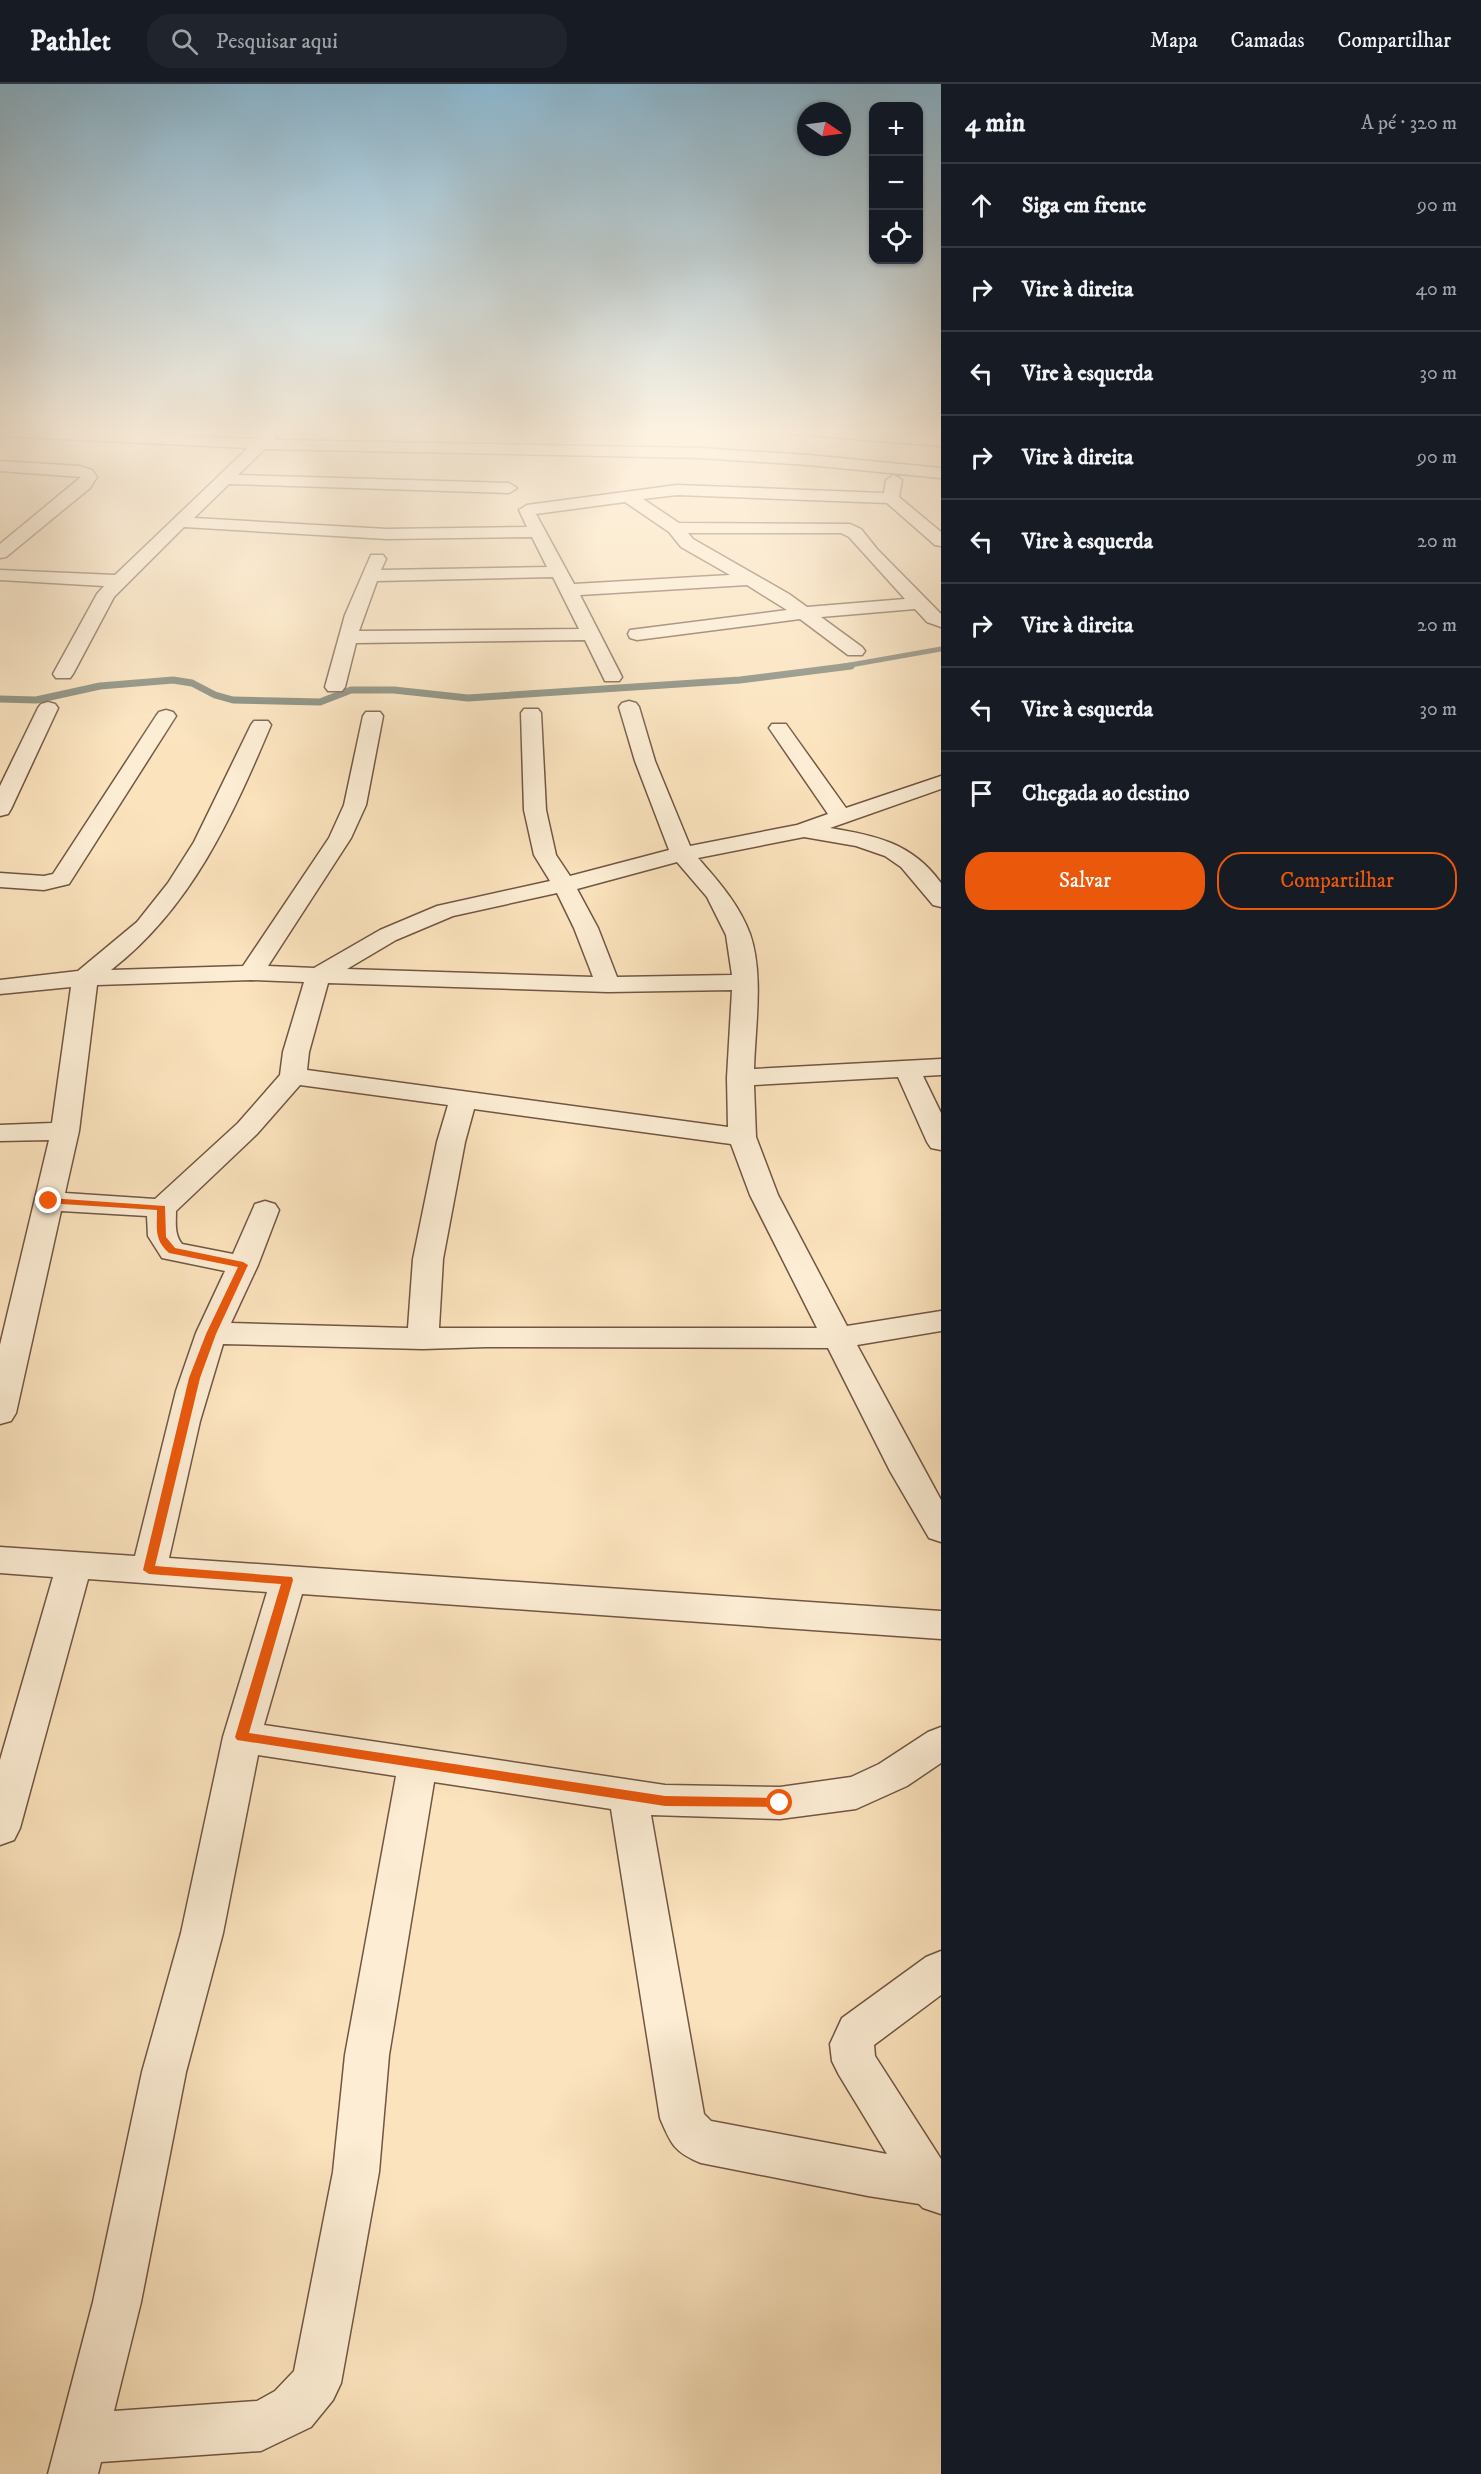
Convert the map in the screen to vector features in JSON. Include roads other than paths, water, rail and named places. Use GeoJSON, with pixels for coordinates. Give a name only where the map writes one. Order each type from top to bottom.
{"type":"FeatureCollection","features":[{"type":"Feature","properties":{"kind":"street"},"geometry":{"type":"LineString","coordinates":[[0,553],[16,540]]}},
{"type":"Feature","properties":{"kind":"street"},"geometry":{"type":"LineString","coordinates":[[63,674],[106,594],[161,540]]}},
{"type":"Feature","properties":{"kind":"street"},"geometry":{"type":"LineString","coordinates":[[335,687],[348,637],[385,540]]}},
{"type":"Feature","properties":{"kind":"street"},"geometry":{"type":"LineString","coordinates":[[541,540],[592,634],[612,677]]}},
{"type":"Feature","properties":{"kind":"street"},"geometry":{"type":"LineString","coordinates":[[684,540],[806,613],[855,651]]}},
{"type":"Feature","properties":{"kind":"street"},"geometry":{"type":"LineString","coordinates":[[860,540],[870,553],[934,618],[941,621]]}},
{"type":"Feature","properties":{"kind":"street"},"geometry":{"type":"LineString","coordinates":[[370,576],[558,572]]}},
{"type":"Feature","properties":{"kind":"street"},"geometry":{"type":"LineString","coordinates":[[0,575],[118,580]]}},
{"type":"Feature","properties":{"kind":"street"},"geometry":{"type":"LineString","coordinates":[[568,590],[750,579]]}},
{"type":"Feature","properties":{"kind":"street"},"geometry":{"type":"LineString","coordinates":[[637,634],[806,613],[920,603]]}},
{"type":"Feature","properties":{"kind":"street"},"geometry":{"type":"LineString","coordinates":[[348,637],[592,634]]}},
{"type":"Feature","properties":{"kind":"street"},"geometry":{"type":"LineString","coordinates":[[629,707],[645,761],[682,854],[718,895],[738,935],[745,982],[740,1078],[742,1137],[764,1195],[907,1471],[941,1529]]}},
{"type":"Feature","properties":{"kind":"street"},"geometry":{"type":"LineString","coordinates":[[0,809],[48,708]]}},
{"type":"Feature","properties":{"kind":"street"},"geometry":{"type":"LineString","coordinates":[[531,713],[534,810],[545,855],[564,885],[586,928],[608,985]]}},
{"type":"Feature","properties":{"kind":"street"},"geometry":{"type":"LineString","coordinates":[[0,880],[44,883],[61,879],[166,716]]}},
{"type":"Feature","properties":{"kind":"street"},"geometry":{"type":"LineString","coordinates":[[251,973],[340,838],[355,805],[373,716]]}},
{"type":"Feature","properties":{"kind":"street"},"geometry":{"type":"LineString","coordinates":[[0,1413],[65,1131],[85,978],[133,940],[162,908],[196,857],[232,793],[261,725]]}},
{"type":"Feature","properties":{"kind":"street"},"geometry":{"type":"LineString","coordinates":[[779,728],[842,818]]}},
{"type":"Feature","properties":{"kind":"street"},"geometry":{"type":"LineString","coordinates":[[49,1201],[162,1208],[215,1161],[268,1109],[293,1076],[296,1052],[318,976],[388,935],[445,911],[514,894],[564,885],[682,854],[802,831],[941,782]]}},
{"type":"Feature","properties":{"kind":"street"},"geometry":{"type":"LineString","coordinates":[[802,831],[870,843],[890,849],[906,859],[941,900]]}},
{"type":"Feature","properties":{"kind":"street"},"geometry":{"type":"LineString","coordinates":[[0,987],[85,978],[251,973],[608,985],[745,982]]}},
{"type":"Feature","properties":{"kind":"street"},"geometry":{"type":"LineString","coordinates":[[740,1078],[941,1067]]}},
{"type":"Feature","properties":{"kind":"street"},"geometry":{"type":"LineString","coordinates":[[907,1069],[941,1142]]}},
{"type":"Feature","properties":{"kind":"street"},"geometry":{"type":"LineString","coordinates":[[293,1076],[742,1137]]}},
{"type":"Feature","properties":{"kind":"street"},"geometry":{"type":"LineString","coordinates":[[423,1339],[428,1259],[451,1142],[463,1099]]}},
{"type":"Feature","properties":{"kind":"street"},"geometry":{"type":"LineString","coordinates":[[0,1133],[65,1131]]}},
{"type":"Feature","properties":{"kind":"street"},"geometry":{"type":"LineString","coordinates":[[162,1208],[161,1237],[172,1251],[243,1265]]}},
{"type":"Feature","properties":{"kind":"street"},"geometry":{"type":"LineString","coordinates":[[149,1570],[181,1428],[195,1378],[211,1334],[266,1210]]}},
{"type":"Feature","properties":{"kind":"street"},"geometry":{"type":"LineString","coordinates":[[211,1334],[423,1339],[486,1337],[839,1338],[941,1321]]}},
{"type":"Feature","properties":{"kind":"street"},"geometry":{"type":"LineString","coordinates":[[0,1560],[941,1625]]}},
{"type":"Feature","properties":{"kind":"street"},"geometry":{"type":"LineString","coordinates":[[0,1827],[74,1566]]}},
{"type":"Feature","properties":{"kind":"street"},"geometry":{"type":"LineString","coordinates":[[288,1580],[242,1737],[202,1933],[164,2072],[117,2302],[77,2456],[261,2426],[293,2409],[316,2383],[356,2172],[367,2055],[418,1762]]}},
{"type":"Feature","properties":{"kind":"street"},"geometry":{"type":"LineString","coordinates":[[242,1737],[665,1801],[780,1803],[856,1793],[893,1775],[941,1743]]}},
{"type":"Feature","properties":{"kind":"street"},"geometry":{"type":"LineString","coordinates":[[628,1795],[682,2118],[689,2132],[700,2141],[935,2189]]}},
{"type":"Feature","properties":{"kind":"street"},"geometry":{"type":"LineString","coordinates":[[935,2189],[854,2061],[852,2044],[857,2032],[941,1970]]}},
{"type":"Feature","properties":{"kind":"waterway"},"geometry":{"type":"LineString","coordinates":[[839,667],[941,649]]}},
{"type":"Feature","properties":{"kind":"waterway"},"geometry":{"type":"LineString","coordinates":[[0,699],[36,700],[100,686],[173,680],[192,683],[215,695],[233,700],[320,702],[351,690],[394,690],[468,698],[740,680],[851,666]]}}]}
